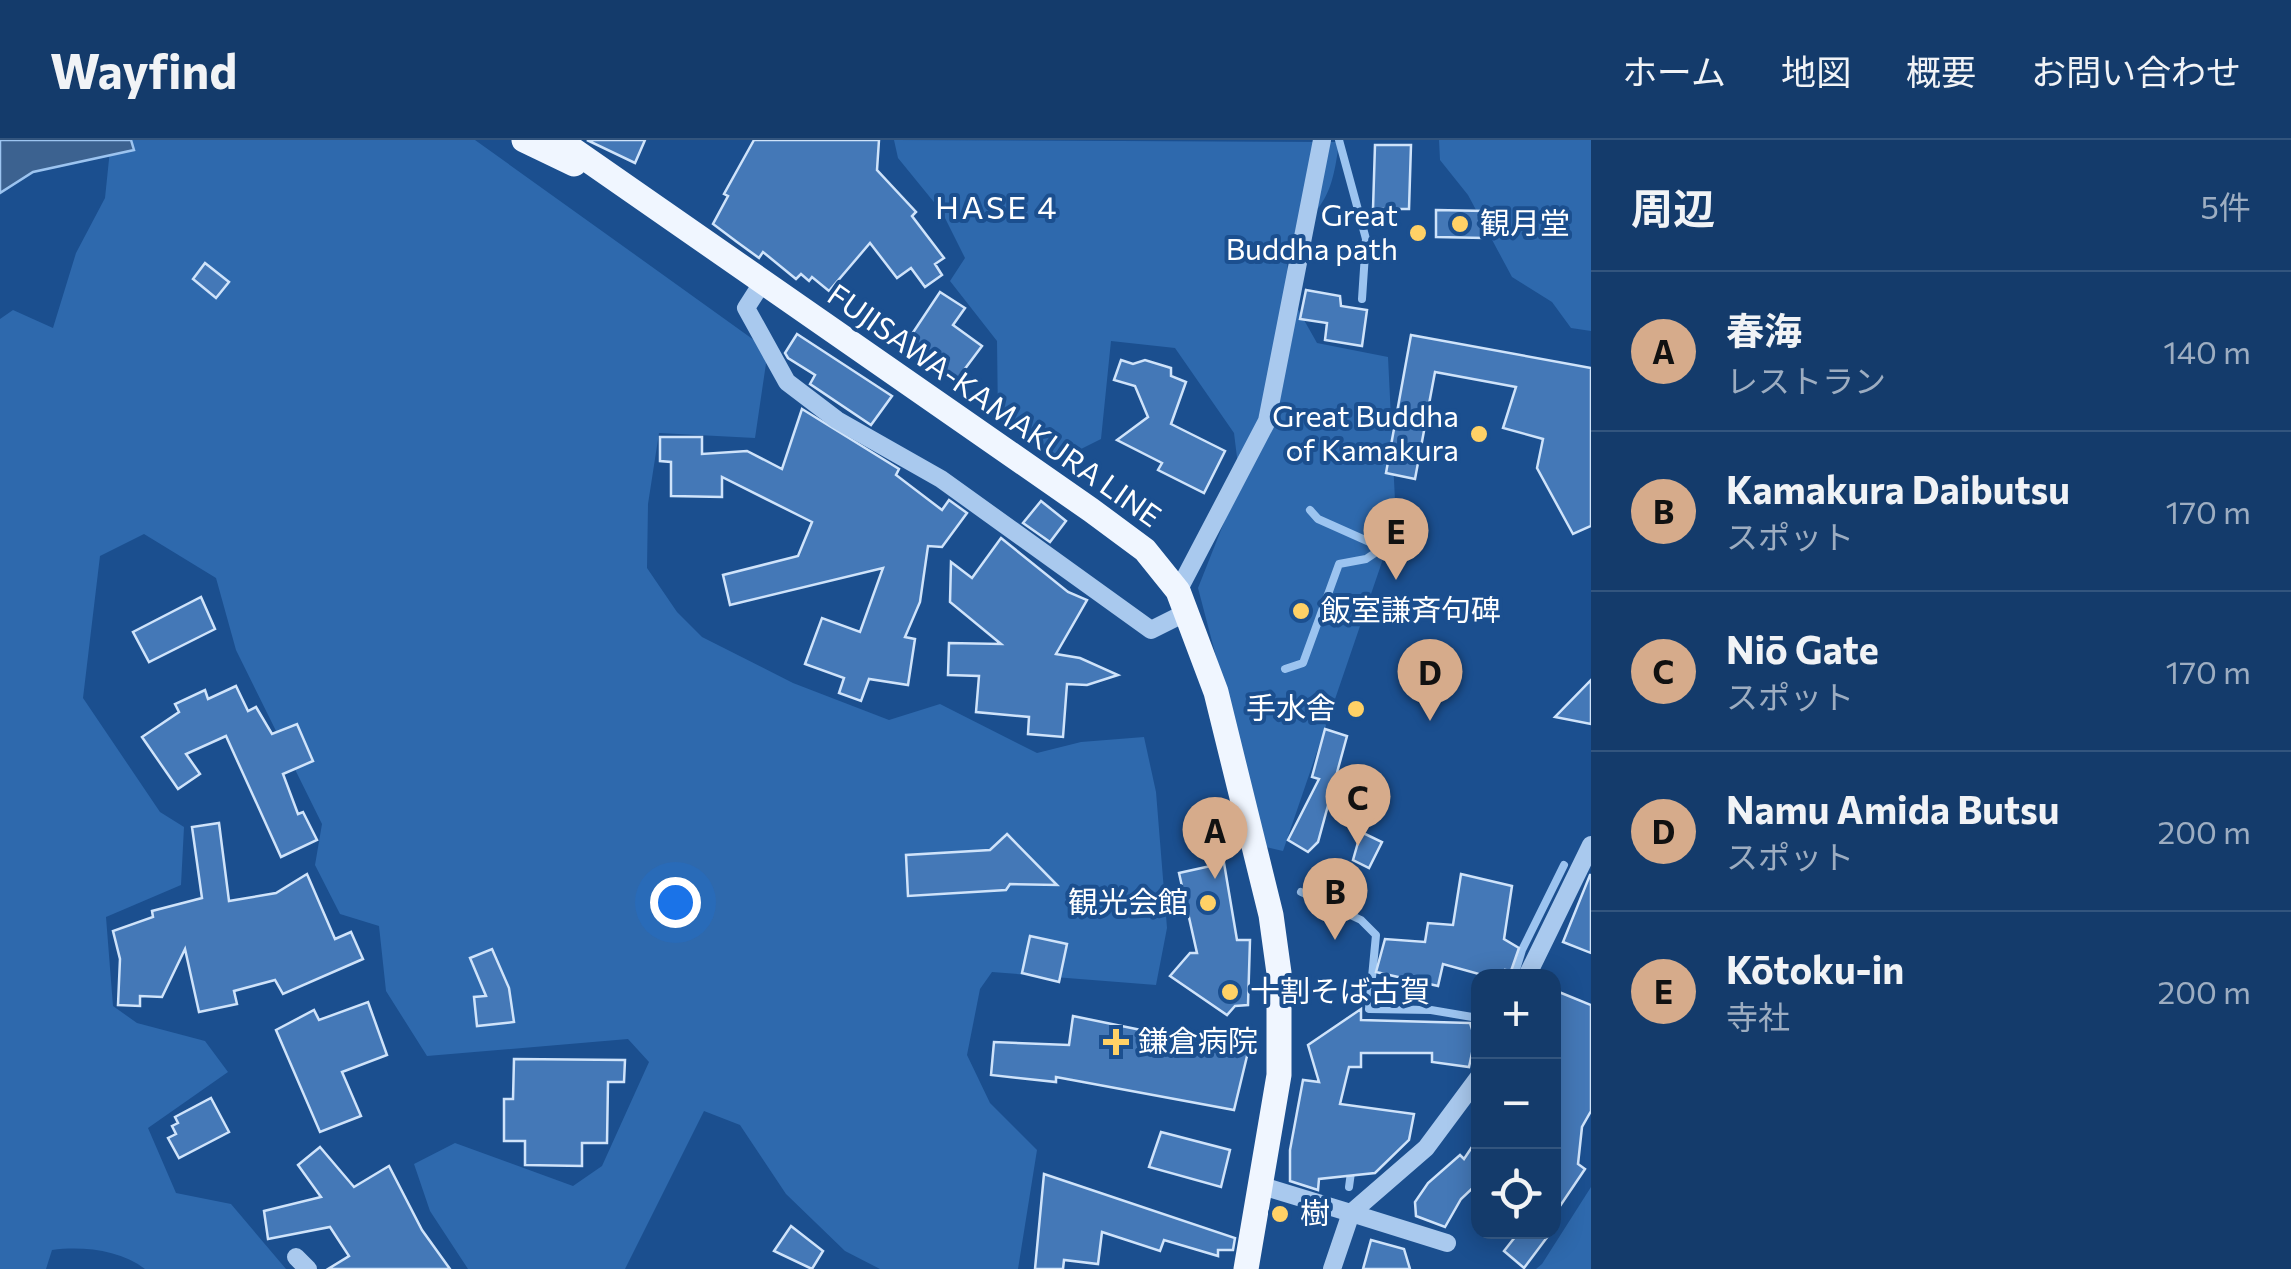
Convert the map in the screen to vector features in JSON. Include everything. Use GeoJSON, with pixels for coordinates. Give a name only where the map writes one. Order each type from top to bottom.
{"type":"FeatureCollection","features":[{"type":"Feature","properties":{"kind":"main road"},"geometry":{"type":"LineString","coordinates":[[524,140],[637,194]]}},
{"type":"Feature","properties":{"kind":"main road"},"geometry":{"type":"LineString","coordinates":[[559,140],[637,194]]}},
{"type":"Feature","properties":{"kind":"main road","name":"FUJISAWA-KAMAKURA LINE"},"geometry":{"type":"LineString","coordinates":[[637,194],[1145,550],[1183,601],[1216,692],[1271,914],[1280,973],[1280,1075],[1246,1269]]}},
{"type":"Feature","properties":{"kind":"street"},"geometry":{"type":"LineString","coordinates":[[762,283],[746,308],[788,382],[825,410],[941,478],[1151,630],[1183,601],[1267,420],[1322,140]]}},
{"type":"Feature","properties":{"kind":"street"},"geometry":{"type":"LineString","coordinates":[[1530,969],[1591,845]]}},
{"type":"Feature","properties":{"kind":"street"},"geometry":{"type":"LineString","coordinates":[[1332,1269],[1351,1213],[1426,1148],[1471,1087]]}},
{"type":"Feature","properties":{"kind":"street"},"geometry":{"type":"LineString","coordinates":[[1262,1186],[1446,1243]]}},
{"type":"Feature","properties":{"kind":"shaded area"},"geometry":{"type":"Polygon","coordinates":[[[0,140],[131,140],[134,150],[33,172],[0,193],[0,140]]]}},
{"type":"Feature","properties":{"kind":"shaded area"},"geometry":{"type":"Polygon","coordinates":[[[111,140],[475,140],[768,350],[755,438],[659,433],[648,504],[647,568],[677,612],[702,637],[793,683],[889,720],[940,704],[1037,753],[1081,742],[1144,737],[1156,792],[1167,928],[1156,985],[992,972],[980,989],[967,1055],[990,1103],[1037,1150],[1018,1269],[880,1269],[845,1251],[786,1194],[740,1125],[704,1111],[625,1269],[468,1269],[430,1211],[414,1164],[455,1143],[573,1186],[602,1166],[649,1062],[628,1039],[427,1056],[386,991],[379,926],[340,914],[315,865],[322,824],[236,650],[216,578],[144,534],[100,556],[83,698],[160,812],[184,827],[181,885],[106,917],[113,1006],[137,1023],[205,1041],[228,1072],[148,1128],[176,1193],[231,1204],[286,1269],[145,1269],[113,1254],[76,1249],[52,1250],[46,1269],[0,1269],[0,319],[13,310],[53,328],[76,253],[105,198],[111,140]]]}},
{"type":"Feature","properties":{"kind":"shaded area"},"geometry":{"type":"Polygon","coordinates":[[[894,140],[1339,142],[1324,199],[1285,245],[1291,297],[1317,343],[1388,357],[1396,521],[1283,851],[1266,847],[1198,588],[1240,482],[1234,433],[1175,348],[1111,341],[1101,439],[1059,460],[998,419],[997,341],[950,281],[965,258],[942,212],[898,158],[894,140]]]}},
{"type":"Feature","properties":{"kind":"shaded area"},"geometry":{"type":"Polygon","coordinates":[[[1439,140],[1591,140],[1591,331],[1571,328],[1552,302],[1512,277],[1468,195],[1440,160],[1439,140]]]}},
{"type":"Feature","properties":{"kind":"shaded area"},"geometry":{"type":"Polygon","coordinates":[[[1591,1187],[1591,1269],[1536,1269],[1591,1187]]]}},
{"type":"Feature","properties":{"kind":"building"},"geometry":{"type":"Polygon","coordinates":[[[587,140],[645,140],[635,163],[587,140]]]}},
{"type":"Feature","properties":{"kind":"building"},"geometry":{"type":"Polygon","coordinates":[[[754,140],[879,140],[877,170],[916,212],[912,216],[944,258],[935,264],[942,275],[925,287],[911,268],[897,278],[870,243],[829,291],[812,277],[809,281],[801,274],[796,279],[763,252],[759,258],[713,224],[728,196],[724,194],[754,140]]]}},
{"type":"Feature","properties":{"kind":"building"},"geometry":{"type":"Polygon","coordinates":[[[1375,145],[1411,145],[1409,209],[1373,209],[1375,145]]]}},
{"type":"Feature","properties":{"kind":"building","name":"観月堂"},"geometry":{"type":"Polygon","coordinates":[[[1436,210],[1485,211],[1484,238],[1436,237],[1436,210]]]}},
{"type":"Feature","properties":{"kind":"building"},"geometry":{"type":"Polygon","coordinates":[[[205,263],[229,282],[216,298],[193,279],[205,263]]]}},
{"type":"Feature","properties":{"kind":"building"},"geometry":{"type":"Polygon","coordinates":[[[1306,290],[1340,296],[1341,306],[1367,310],[1362,346],[1325,340],[1327,323],[1300,319],[1306,290]]]}},
{"type":"Feature","properties":{"kind":"building"},"geometry":{"type":"Polygon","coordinates":[[[940,292],[965,308],[953,325],[982,346],[958,378],[904,346],[940,292]]]}},
{"type":"Feature","properties":{"kind":"building"},"geometry":{"type":"Polygon","coordinates":[[[797,334],[892,396],[871,425],[810,384],[815,375],[788,358],[785,353],[797,334]]]}},
{"type":"Feature","properties":{"kind":"building"},"geometry":{"type":"Polygon","coordinates":[[[1411,335],[1591,368],[1591,526],[1573,534],[1537,468],[1543,439],[1503,428],[1516,387],[1435,372],[1415,479],[1386,473],[1411,335]]]}},
{"type":"Feature","properties":{"kind":"building"},"geometry":{"type":"Polygon","coordinates":[[[1121,360],[1133,364],[1145,360],[1171,368],[1171,376],[1186,382],[1171,424],[1225,451],[1204,493],[1158,470],[1162,463],[1117,440],[1148,417],[1135,386],[1114,380],[1121,360]]]}},
{"type":"Feature","properties":{"kind":"building"},"geometry":{"type":"Polygon","coordinates":[[[802,409],[899,469],[896,475],[942,510],[949,500],[967,513],[942,547],[928,546],[920,602],[905,637],[915,639],[908,685],[869,679],[861,701],[839,693],[844,678],[805,664],[822,618],[860,632],[883,568],[730,605],[723,575],[798,556],[812,522],[722,477],[722,497],[671,496],[671,462],[660,461],[660,437],[702,437],[702,454],[747,451],[782,469],[802,409]]]}},
{"type":"Feature","properties":{"kind":"building"},"geometry":{"type":"Polygon","coordinates":[[[1041,501],[1066,521],[1050,542],[1023,523],[1041,501]]]}},
{"type":"Feature","properties":{"kind":"building"},"geometry":{"type":"Polygon","coordinates":[[[1001,538],[1068,592],[1087,600],[1056,654],[1080,658],[1118,675],[1087,685],[1067,684],[1063,737],[1028,734],[1029,717],[976,712],[979,676],[948,675],[949,643],[1001,644],[950,602],[951,562],[972,578],[1001,538]]]}},
{"type":"Feature","properties":{"kind":"building"},"geometry":{"type":"Polygon","coordinates":[[[201,597],[215,629],[149,662],[133,632],[201,597]]]}},
{"type":"Feature","properties":{"kind":"building"},"geometry":{"type":"Polygon","coordinates":[[[1591,680],[1591,724],[1555,717],[1591,680]]]}},
{"type":"Feature","properties":{"kind":"building"},"geometry":{"type":"Polygon","coordinates":[[[236,686],[248,711],[256,707],[272,734],[297,724],[313,761],[283,774],[298,814],[303,812],[317,840],[281,857],[226,736],[186,754],[200,774],[178,789],[142,737],[179,712],[175,704],[205,690],[208,699],[236,686]]]}},
{"type":"Feature","properties":{"kind":"building"},"geometry":{"type":"Polygon","coordinates":[[[1325,729],[1347,736],[1318,842],[1308,852],[1288,840],[1319,779],[1312,777],[1325,729]]]}},
{"type":"Feature","properties":{"kind":"building"},"geometry":{"type":"Polygon","coordinates":[[[219,823],[229,901],[276,893],[307,874],[335,939],[351,932],[363,959],[283,994],[275,980],[234,991],[237,1004],[199,1012],[185,949],[162,997],[140,996],[140,1006],[118,1005],[120,959],[113,931],[153,917],[152,911],[202,898],[192,827],[219,823]]]}},
{"type":"Feature","properties":{"kind":"building"},"geometry":{"type":"Polygon","coordinates":[[[1361,832],[1382,842],[1369,868],[1353,860],[1361,832]]]}},
{"type":"Feature","properties":{"kind":"building"},"geometry":{"type":"Polygon","coordinates":[[[1007,834],[1057,885],[1010,884],[1006,890],[908,896],[906,855],[990,850],[1007,834]]]}},
{"type":"Feature","properties":{"kind":"building"},"geometry":{"type":"Polygon","coordinates":[[[1224,863],[1237,940],[1250,940],[1248,1005],[1235,1006],[1227,1015],[1170,976],[1190,953],[1197,953],[1179,873],[1224,863]]]}},
{"type":"Feature","properties":{"kind":"building"},"geometry":{"type":"Polygon","coordinates":[[[1461,874],[1512,886],[1504,939],[1519,948],[1512,969],[1471,972],[1443,964],[1438,986],[1376,972],[1385,939],[1425,942],[1428,923],[1453,925],[1461,874]]]}},
{"type":"Feature","properties":{"kind":"building"},"geometry":{"type":"Polygon","coordinates":[[[1591,875],[1591,953],[1563,942],[1591,875]]]}},
{"type":"Feature","properties":{"kind":"building"},"geometry":{"type":"Polygon","coordinates":[[[1030,936],[1067,944],[1059,982],[1022,973],[1030,936]]]}},
{"type":"Feature","properties":{"kind":"building"},"geometry":{"type":"Polygon","coordinates":[[[492,949],[509,988],[514,1022],[477,1026],[474,997],[486,996],[470,958],[492,949]]]}},
{"type":"Feature","properties":{"kind":"building"},"geometry":{"type":"Polygon","coordinates":[[[1561,993],[1591,1005],[1591,1111],[1582,1127],[1578,1164],[1585,1169],[1561,1205],[1561,993]]]}},
{"type":"Feature","properties":{"kind":"building"},"geometry":{"type":"Polygon","coordinates":[[[368,1002],[387,1055],[342,1072],[361,1116],[320,1132],[276,1030],[314,1010],[319,1020],[368,1002]]]}},
{"type":"Feature","properties":{"kind":"building"},"geometry":{"type":"Polygon","coordinates":[[[1361,1009],[1361,1020],[1470,1023],[1471,1026],[1469,1067],[1432,1062],[1432,1053],[1361,1053],[1361,1067],[1349,1067],[1340,1104],[1414,1114],[1409,1140],[1375,1173],[1319,1179],[1318,1190],[1290,1181],[1290,1150],[1303,1080],[1319,1082],[1308,1045],[1361,1009]]]}},
{"type":"Feature","properties":{"kind":"building"},"geometry":{"type":"Polygon","coordinates":[[[1073,1016],[1248,1052],[1234,1110],[1056,1077],[1056,1082],[991,1075],[994,1042],[1069,1045],[1073,1016]]]}},
{"type":"Feature","properties":{"kind":"building"},"geometry":{"type":"Polygon","coordinates":[[[514,1059],[625,1060],[624,1082],[608,1082],[607,1143],[582,1143],[582,1166],[525,1165],[525,1141],[504,1141],[504,1099],[513,1099],[514,1059]]]}},
{"type":"Feature","properties":{"kind":"building"},"geometry":{"type":"Polygon","coordinates":[[[211,1098],[229,1132],[179,1158],[168,1138],[176,1134],[172,1126],[178,1123],[175,1117],[211,1098]]]}},
{"type":"Feature","properties":{"kind":"building"},"geometry":{"type":"Polygon","coordinates":[[[1161,1132],[1230,1150],[1221,1187],[1149,1167],[1161,1132]]]}},
{"type":"Feature","properties":{"kind":"building"},"geometry":{"type":"Polygon","coordinates":[[[320,1147],[354,1187],[389,1166],[422,1230],[450,1269],[328,1269],[349,1256],[330,1227],[268,1239],[264,1211],[321,1197],[298,1165],[320,1147]]]}},
{"type":"Feature","properties":{"kind":"building"},"geometry":{"type":"Polygon","coordinates":[[[1471,1148],[1471,1190],[1445,1227],[1416,1216],[1415,1202],[1428,1183],[1460,1155],[1464,1159],[1471,1148]]]}},
{"type":"Feature","properties":{"kind":"building"},"geometry":{"type":"Polygon","coordinates":[[[1044,1174],[1235,1238],[1233,1250],[1218,1250],[1218,1256],[1164,1240],[1160,1251],[1102,1232],[1098,1264],[1064,1260],[1063,1269],[1035,1269],[1044,1174]]]}},
{"type":"Feature","properties":{"kind":"building"},"geometry":{"type":"Polygon","coordinates":[[[791,1226],[823,1251],[812,1269],[774,1251],[791,1226]]]}},
{"type":"Feature","properties":{"kind":"building"},"geometry":{"type":"Polygon","coordinates":[[[1513,1239],[1546,1239],[1524,1268],[1504,1251],[1513,1239]]]}},
{"type":"Feature","properties":{"kind":"building"},"geometry":{"type":"Polygon","coordinates":[[[1371,1240],[1404,1249],[1410,1269],[1363,1269],[1371,1240]]]}},
{"type":"Feature","properties":{"kind":"waterway"},"geometry":{"type":"LineString","coordinates":[[1339,140],[1366,239],[1362,299]]}},
{"type":"Feature","properties":{"kind":"waterway"},"geometry":{"type":"LineString","coordinates":[[1285,669],[1303,663],[1339,564],[1366,559],[1375,553],[1374,544],[1318,519],[1310,510]]}},
{"type":"Feature","properties":{"kind":"waterway"},"geometry":{"type":"LineString","coordinates":[[1516,969],[1564,865]]}},
{"type":"Feature","properties":{"kind":"waterway"},"geometry":{"type":"LineString","coordinates":[[1301,892],[1361,920],[1376,935],[1369,1009],[1431,1010],[1471,1017]]}},
{"type":"Feature","properties":{"kind":"waterway"},"geometry":{"type":"LineString","coordinates":[[1349,1187],[1352,1165]]}},
{"type":"Feature","properties":{"kind":"place","name":"観月堂"},"geometry":{"type":"Point","coordinates":[1460,224]}},
{"type":"Feature","properties":{"kind":"place","name":"Great Buddha path"},"geometry":{"type":"Point","coordinates":[1418,233]}},
{"type":"Feature","properties":{"kind":"place","name":"Great Buddha of Kamakura"},"geometry":{"type":"Point","coordinates":[1479,434]}},
{"type":"Feature","properties":{"kind":"place","name":"Kōtoku-in"},"geometry":{"type":"Point","coordinates":[1396,580]}},
{"type":"Feature","properties":{"kind":"place","name":"飯室謙斉句碑"},"geometry":{"type":"Point","coordinates":[1301,611]}},
{"type":"Feature","properties":{"kind":"place","name":"手水舎"},"geometry":{"type":"Point","coordinates":[1356,709]}},
{"type":"Feature","properties":{"kind":"place","name":"Namu Amida Butsu"},"geometry":{"type":"Point","coordinates":[1430,721]}},
{"type":"Feature","properties":{"kind":"place","name":"Niō Gate"},"geometry":{"type":"Point","coordinates":[1358,846]}},
{"type":"Feature","properties":{"kind":"place","name":"春海"},"geometry":{"type":"Point","coordinates":[1215,879]}},
{"type":"Feature","properties":{"kind":"place","name":"観光会館"},"geometry":{"type":"Point","coordinates":[1208,903]}},
{"type":"Feature","properties":{"kind":"place","name":"Kamakura Daibutsu"},"geometry":{"type":"Point","coordinates":[1335,940]}},
{"type":"Feature","properties":{"kind":"place","name":"十割そば古賀"},"geometry":{"type":"Point","coordinates":[1230,992]}},
{"type":"Feature","properties":{"kind":"place","name":"鎌倉病院"},"geometry":{"type":"Point","coordinates":[1116,1042]}},
{"type":"Feature","properties":{"kind":"place","name":"樹"},"geometry":{"type":"Point","coordinates":[1280,1214]}},
{"type":"Feature","properties":{"kind":"district","name":"HASE 4"},"geometry":{"type":"Point","coordinates":[997,208]}}]}
